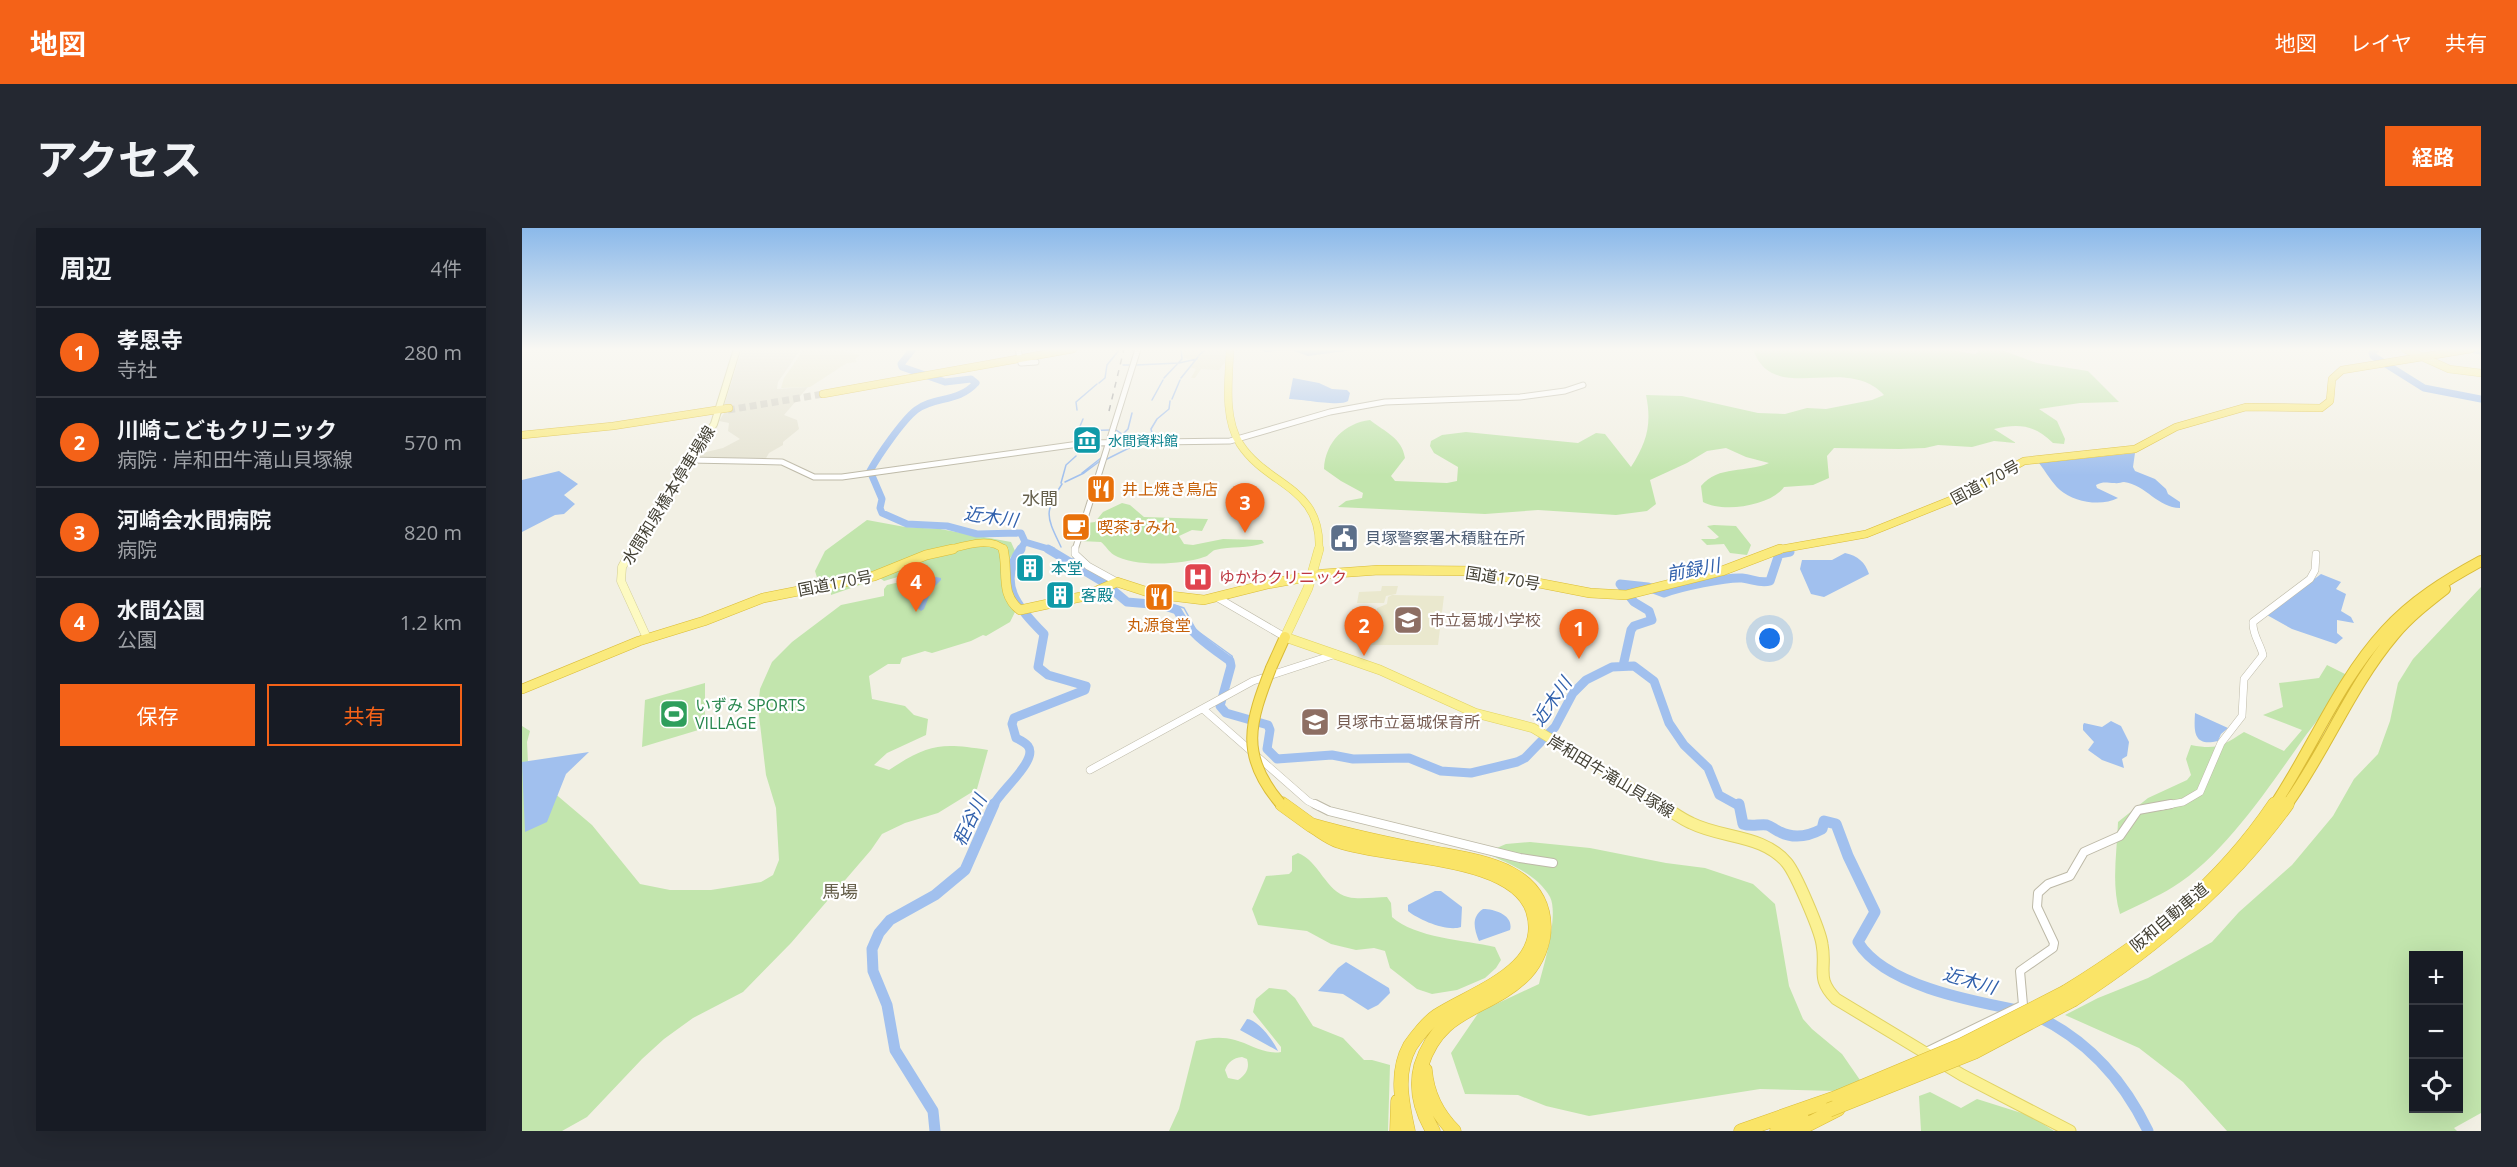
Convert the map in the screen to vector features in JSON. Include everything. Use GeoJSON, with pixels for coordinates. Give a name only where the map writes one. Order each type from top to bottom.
{"type":"FeatureCollection","features":[{"type":"Feature","properties":{"kind":"highway"},"geometry":{"type":"LineString","coordinates":[[824,392],[829,391]]}},
{"type":"Feature","properties":{"kind":"highway","name":"国道170号"},"geometry":{"type":"LineString","coordinates":[[522,689],[647,638],[704,621],[764,598],[874,576],[926,555],[983,543],[999,545],[1004,549],[1004,586],[1015,607],[1020,610],[1077,598],[1115,583],[1154,594],[1200,600],[1218,598],[1268,584],[1312,576],[1379,570],[1476,571],[1590,593],[1628,595],[1722,571],[1781,548],[1841,540],[1866,534],[1961,496],[2009,467],[2029,460],[2134,449],[2176,427],[2246,406],[2324,407],[2330,400],[2330,391]]}},
{"type":"Feature","properties":{"kind":"highway"},"geometry":{"type":"LineString","coordinates":[[522,436],[618,428],[729,409]]}},
{"type":"Feature","properties":{"kind":"highway","name":"阪和自動車道"},"geometry":{"type":"LineString","coordinates":[[2070,996],[2172,918],[2221,873],[2273,808],[2373,644],[2417,600],[2437,585],[2481,561]]}},
{"type":"Feature","properties":{"kind":"highway","name":"阪和自動車道"},"geometry":{"type":"LineString","coordinates":[[1742,1131],[1842,1100],[1974,1052],[2151,947],[2221,886],[2265,835],[2286,806],[2370,663],[2390,637],[2418,609],[2481,567]]}},
{"type":"Feature","properties":{"kind":"highway"},"geometry":{"type":"LineString","coordinates":[[1285,637],[1256,707],[1252,724],[1251,750],[1261,780],[1280,803],[1338,841],[1483,869],[1508,880],[1525,895],[1533,911],[1535,927],[1532,943],[1522,963],[1506,978],[1435,1017],[1410,1047],[1401,1077],[1396,1131]]}},
{"type":"Feature","properties":{"kind":"highway"},"geometry":{"type":"LineString","coordinates":[[1311,825],[1382,844],[1483,862],[1509,872],[1531,887],[1542,907],[1545,930],[1541,948],[1527,972],[1502,992],[1460,1013],[1437,1030],[1425,1052],[1419,1078],[1419,1096],[1422,1111],[1433,1131]]}},
{"type":"Feature","properties":{"kind":"highway"},"geometry":{"type":"LineString","coordinates":[[1437,1030],[1428,1052],[1425,1079],[1437,1112],[1454,1131]]}},
{"type":"Feature","properties":{"kind":"highway"},"geometry":{"type":"LineString","coordinates":[[1401,1077],[1401,1099],[1408,1131]]}},
{"type":"Feature","properties":{"kind":"highway"},"geometry":{"type":"LineString","coordinates":[[1795,1131],[1830,1112],[1842,1100]]}},
{"type":"Feature","properties":{"kind":"highway"},"geometry":{"type":"LineString","coordinates":[[1777,1131],[1830,1112]]}},
{"type":"Feature","properties":{"kind":"main road","name":"水間和泉橋本停車場線"},"geometry":{"type":"LineString","coordinates":[[647,638],[621,581],[622,567],[627,555],[690,460],[719,411],[725,391]]}},
{"type":"Feature","properties":{"kind":"main road"},"geometry":{"type":"LineString","coordinates":[[1231,391],[1231,423],[1236,439],[1250,456],[1296,493],[1312,511],[1320,528],[1322,541],[1312,576],[1285,637]]}},
{"type":"Feature","properties":{"kind":"main road","name":"岸和田牛滝山貝塚線"},"geometry":{"type":"LineString","coordinates":[[1285,637],[1380,670],[1475,713],[1533,728],[1692,824],[1766,845],[1788,864],[1819,930],[1823,946],[1821,973],[1826,989],[1843,1004],[1924,1053],[2070,1131]]}},
{"type":"Feature","properties":{"kind":"street"},"geometry":{"type":"LineString","coordinates":[[1115,583],[1088,566],[1075,554],[1125,391]]}},
{"type":"Feature","properties":{"kind":"street"},"geometry":{"type":"LineString","coordinates":[[690,460],[782,462],[808,475],[833,478],[1086,443],[1236,439],[1330,412],[1385,402],[1520,397],[1563,391]]}},
{"type":"Feature","properties":{"kind":"street"},"geometry":{"type":"LineString","coordinates":[[1924,1053],[2023,1005],[2025,997],[2019,971],[2054,948],[2037,907],[2038,893],[2048,884],[2070,876],[2084,852],[2120,836],[2138,810],[2183,802],[2200,792],[2221,743],[2242,716],[2244,704],[2241,691],[2244,679],[2263,655],[2260,644],[2252,631],[2253,622],[2310,579],[2315,570],[2316,554]]}},
{"type":"Feature","properties":{"kind":"street"},"geometry":{"type":"LineString","coordinates":[[1218,598],[1285,637]]}},
{"type":"Feature","properties":{"kind":"street"},"geometry":{"type":"LineString","coordinates":[[1090,770],[1253,681],[1336,654]]}},
{"type":"Feature","properties":{"kind":"street"},"geometry":{"type":"LineString","coordinates":[[1203,709],[1308,801],[1329,811],[1520,858],[1553,863]]}},
{"type":"Feature","properties":{"kind":"shaded area"},"geometry":{"type":"Polygon","coordinates":[[[729,391],[804,391],[784,415],[797,420],[799,429],[783,442],[783,445],[769,453],[765,460],[696,458],[698,454],[723,448],[740,439],[728,431],[729,423],[719,421],[724,413],[729,391]]]}},
{"type":"Feature","properties":{"kind":"shaded area"},"geometry":{"type":"Polygon","coordinates":[[[1382,586],[1398,586],[1396,594],[1386,596],[1384,603],[1357,603],[1359,592],[1381,591],[1382,586]]]}},
{"type":"Feature","properties":{"kind":"shaded area"},"geometry":{"type":"Polygon","coordinates":[[[1392,595],[1444,596],[1438,645],[1369,645],[1377,608],[1387,604],[1388,597],[1392,595]]]}},
{"type":"Feature","properties":{"kind":"green space"},"geometry":{"type":"Polygon","coordinates":[[[1879,391],[2108,391],[2119,402],[2080,403],[2039,409],[2057,421],[2065,439],[2064,444],[2053,443],[2033,429],[2011,426],[1994,429],[2016,443],[1994,441],[1972,447],[1938,445],[1899,449],[1834,448],[1827,456],[1829,478],[1813,485],[1784,487],[1769,499],[1746,506],[1722,507],[1703,502],[1701,486],[1708,479],[1724,472],[1769,463],[1746,457],[1726,448],[1707,451],[1650,480],[1656,504],[1647,511],[1616,515],[1538,510],[1485,514],[1338,507],[1346,501],[1362,498],[1363,493],[1324,469],[1328,450],[1338,435],[1352,425],[1370,420],[1397,440],[1403,451],[1405,458],[1391,476],[1395,481],[1447,483],[1457,481],[1458,467],[1434,453],[1430,446],[1431,441],[1442,435],[1466,432],[1578,443],[1596,433],[1605,434],[1631,467],[1647,432],[1646,395],[1682,396],[1758,413],[1785,414],[1807,408],[1826,409],[1872,400],[1884,395],[1879,391]]]}},
{"type":"Feature","properties":{"kind":"green space"},"geometry":{"type":"Polygon","coordinates":[[[1122,503],[1130,505],[1144,517],[1208,519],[1202,531],[1192,530],[1179,536],[1184,544],[1193,545],[1223,539],[1262,540],[1264,543],[1215,550],[1195,560],[1158,564],[1122,559],[1101,542],[1080,541],[1087,523],[1095,522],[1103,512],[1122,503]]]}},
{"type":"Feature","properties":{"kind":"green space"},"geometry":{"type":"Polygon","coordinates":[[[867,520],[905,527],[940,529],[1011,542],[1015,551],[1008,561],[1008,581],[1002,588],[1015,612],[1010,622],[986,636],[983,635],[971,641],[932,653],[925,651],[902,658],[900,664],[888,664],[869,676],[872,699],[905,706],[914,715],[928,719],[926,735],[887,753],[874,765],[889,770],[915,754],[936,747],[958,746],[988,750],[977,789],[938,813],[905,823],[882,834],[871,850],[791,943],[743,992],[693,1018],[664,1039],[587,1117],[562,1131],[522,1131],[522,726],[530,731],[527,742],[528,763],[546,786],[592,825],[640,884],[670,890],[711,890],[761,882],[773,875],[779,860],[776,808],[766,775],[758,707],[760,689],[772,662],[792,642],[841,605],[884,596],[884,589],[887,585],[904,581],[901,576],[884,581],[880,578],[831,595],[831,589],[819,584],[815,571],[825,551],[867,520]]]}},
{"type":"Feature","properties":{"kind":"green space"},"geometry":{"type":"Polygon","coordinates":[[[1707,526],[1736,526],[1751,545],[1747,555],[1730,553],[1724,544],[1707,545],[1701,539],[1719,537],[1707,526]]]}},
{"type":"Feature","properties":{"kind":"green space"},"geometry":{"type":"Polygon","coordinates":[[[2481,587],[2481,1113],[2454,1128],[2457,1131],[2227,1131],[2183,1082],[2139,1048],[2065,1015],[2098,998],[2148,978],[2212,942],[2239,912],[2292,865],[2333,816],[2354,779],[2378,754],[2390,721],[2398,683],[2413,659],[2481,587]]]}},
{"type":"Feature","properties":{"kind":"green space"},"geometry":{"type":"Polygon","coordinates":[[[2327,665],[2349,676],[2229,838],[2211,857],[2167,891],[2120,914],[2115,880],[2118,822],[2148,798],[2187,780],[2191,775],[2186,759],[2191,745],[2219,746],[2244,732],[2284,751],[2302,730],[2263,715],[2283,707],[2279,683],[2319,678],[2327,665]]]}},
{"type":"Feature","properties":{"kind":"green space","name":"いずみ SPORTS VILLAGE"},"geometry":{"type":"Polygon","coordinates":[[[705,683],[705,728],[642,747],[645,700],[705,683]]]}},
{"type":"Feature","properties":{"kind":"green space"},"geometry":{"type":"Polygon","coordinates":[[[1530,842],[1590,848],[1705,868],[1753,884],[1775,904],[1789,986],[1803,1019],[1842,1054],[1860,1080],[1836,1091],[1760,1089],[1589,1116],[1546,1106],[1518,1095],[1465,1094],[1451,1053],[1479,1012],[1539,984],[1544,965],[1553,916],[1550,897],[1530,876],[1485,853],[1506,844],[1530,842]]]}},
{"type":"Feature","properties":{"kind":"green space"},"geometry":{"type":"Polygon","coordinates":[[[1298,853],[1312,863],[1340,894],[1357,898],[1387,897],[1391,903],[1392,917],[1402,924],[1427,934],[1495,947],[1501,960],[1485,978],[1457,990],[1432,994],[1417,989],[1390,968],[1385,951],[1374,948],[1356,950],[1331,944],[1307,931],[1258,925],[1252,909],[1266,876],[1289,874],[1292,871],[1292,856],[1298,853]]]}},
{"type":"Feature","properties":{"kind":"green space"},"geometry":{"type":"Polygon","coordinates":[[[1269,988],[1286,990],[1295,998],[1313,1026],[1343,1038],[1364,1060],[1390,1065],[1388,1131],[1169,1131],[1179,1109],[1196,1041],[1225,1038],[1263,1051],[1281,1052],[1281,1047],[1253,1012],[1256,999],[1269,988]],[[1242,1057],[1233,1059],[1229,1063],[1225,1070],[1228,1078],[1238,1080],[1243,1076],[1248,1068],[1247,1059],[1242,1057]]]}},
{"type":"Feature","properties":{"kind":"green space"},"geometry":{"type":"Polygon","coordinates":[[[1930,1092],[1961,1108],[1977,1099],[2031,1116],[2054,1131],[1921,1131],[1919,1096],[1930,1092]]]}},
{"type":"Feature","properties":{"kind":"water"},"geometry":{"type":"Polygon","coordinates":[[[1290,391],[1348,391],[1350,393],[1348,401],[1344,403],[1289,399],[1290,391]]]}},
{"type":"Feature","properties":{"kind":"water"},"geometry":{"type":"Polygon","coordinates":[[[2135,453],[2133,467],[2135,471],[2155,479],[2168,494],[2180,502],[2180,508],[2158,501],[2139,487],[2124,482],[2096,485],[2097,488],[2118,498],[2111,501],[2096,503],[2073,498],[2060,490],[2039,463],[2135,453]]]}},
{"type":"Feature","properties":{"kind":"water"},"geometry":{"type":"Polygon","coordinates":[[[559,471],[578,484],[564,495],[575,504],[564,514],[555,515],[522,532],[522,480],[559,471]]]}},
{"type":"Feature","properties":{"kind":"water"},"geometry":{"type":"Polygon","coordinates":[[[1845,553],[1860,560],[1869,574],[1824,597],[1811,594],[1800,569],[1802,560],[1832,560],[1845,553]]]}},
{"type":"Feature","properties":{"kind":"water"},"geometry":{"type":"Polygon","coordinates":[[[2321,574],[2341,582],[2336,589],[2346,594],[2341,611],[2351,617],[2354,623],[2337,620],[2337,633],[2343,638],[2336,644],[2292,629],[2267,615],[2321,574]]]}},
{"type":"Feature","properties":{"kind":"water"},"geometry":{"type":"Polygon","coordinates":[[[936,577],[941,580],[932,589],[921,611],[916,607],[922,590],[907,594],[900,592],[903,585],[936,577]]]}},
{"type":"Feature","properties":{"kind":"water"},"geometry":{"type":"Polygon","coordinates":[[[2195,713],[2228,728],[2221,734],[2218,741],[2199,740],[2195,731],[2195,713]]]}},
{"type":"Feature","properties":{"kind":"water"},"geometry":{"type":"Polygon","coordinates":[[[2111,721],[2121,726],[2129,742],[2127,756],[2122,759],[2124,768],[2102,760],[2088,750],[2094,742],[2083,730],[2084,723],[2102,727],[2111,721]]]}},
{"type":"Feature","properties":{"kind":"water"},"geometry":{"type":"Polygon","coordinates":[[[589,752],[566,774],[547,822],[525,832],[522,762],[589,752]]]}},
{"type":"Feature","properties":{"kind":"water"},"geometry":{"type":"Polygon","coordinates":[[[1435,891],[1441,891],[1462,907],[1461,927],[1448,928],[1433,924],[1408,911],[1408,905],[1435,891]]]}},
{"type":"Feature","properties":{"kind":"water"},"geometry":{"type":"Polygon","coordinates":[[[1483,909],[1493,910],[1507,917],[1511,925],[1510,930],[1479,941],[1475,919],[1483,909]]]}},
{"type":"Feature","properties":{"kind":"water"},"geometry":{"type":"Polygon","coordinates":[[[1346,962],[1389,988],[1390,993],[1378,1005],[1368,1010],[1343,994],[1318,991],[1346,962]]]}},
{"type":"Feature","properties":{"kind":"water"},"geometry":{"type":"Polygon","coordinates":[[[1247,1019],[1260,1026],[1278,1051],[1240,1030],[1247,1019]]]}},
{"type":"Feature","properties":{"kind":"waterway","name":"近木川"},"geometry":{"type":"LineString","coordinates":[[966,391],[916,410],[891,439],[870,471],[882,499],[880,508],[882,513],[907,524],[947,526],[977,534],[1021,533],[1025,542]]}},
{"type":"Feature","properties":{"kind":"waterway"},"geometry":{"type":"LineString","coordinates":[[1077,410],[1076,402],[1089,391]]}},
{"type":"Feature","properties":{"kind":"waterway"},"geometry":{"type":"LineString","coordinates":[[1152,400],[1157,391]]}},
{"type":"Feature","properties":{"kind":"waterway"},"geometry":{"type":"LineString","coordinates":[[1172,399],[1175,391]]}},
{"type":"Feature","properties":{"kind":"waterway"},"geometry":{"type":"LineString","coordinates":[[2440,391],[2481,399]]}},
{"type":"Feature","properties":{"kind":"waterway"},"geometry":{"type":"LineString","coordinates":[[1140,440],[1152,433],[1151,429],[1157,419],[1169,409],[1170,401]]}},
{"type":"Feature","properties":{"kind":"waterway"},"geometry":{"type":"LineString","coordinates":[[1117,440],[1128,429],[1132,413]]}},
{"type":"Feature","properties":{"kind":"waterway"},"geometry":{"type":"LineString","coordinates":[[1083,419],[1078,431],[1110,430]]}},
{"type":"Feature","properties":{"kind":"waterway"},"geometry":{"type":"LineString","coordinates":[[1114,441],[1122,434],[1116,430]]}},
{"type":"Feature","properties":{"kind":"waterway"},"geometry":{"type":"LineString","coordinates":[[1079,432],[1086,441]]}},
{"type":"Feature","properties":{"kind":"waterway"},"geometry":{"type":"LineString","coordinates":[[1081,452],[1085,445]]}},
{"type":"Feature","properties":{"kind":"waterway"},"geometry":{"type":"LineString","coordinates":[[1107,459],[1135,445]]}},
{"type":"Feature","properties":{"kind":"waterway"},"geometry":{"type":"LineString","coordinates":[[1061,483],[1066,465],[1076,456]]}},
{"type":"Feature","properties":{"kind":"waterway"},"geometry":{"type":"LineString","coordinates":[[1082,473],[1101,458]]}},
{"type":"Feature","properties":{"kind":"waterway"},"geometry":{"type":"LineString","coordinates":[[1065,482],[1084,473],[1100,461]]}},
{"type":"Feature","properties":{"kind":"waterway"},"geometry":{"type":"LineString","coordinates":[[1061,547],[1049,515],[1052,502],[1062,484]]}},
{"type":"Feature","properties":{"kind":"waterway","name":"秬谷川"},"geometry":{"type":"LineString","coordinates":[[1020,550],[1025,542]]}},
{"type":"Feature","properties":{"kind":"waterway","name":"近木川"},"geometry":{"type":"LineString","coordinates":[[1025,542],[1052,550]]}},
{"type":"Feature","properties":{"kind":"waterway","name":"秬谷川"},"geometry":{"type":"LineString","coordinates":[[993,805],[1023,767],[1030,752],[1027,745],[1016,738],[1012,724],[1014,718],[1085,690],[1086,686],[1048,675],[1038,667],[1044,634],[1019,605],[1010,584],[1010,573],[1021,549]]}},
{"type":"Feature","properties":{"kind":"waterway","name":"近木川"},"geometry":{"type":"LineString","coordinates":[[1048,549],[1103,582],[1127,602],[1162,605],[1177,610],[1194,632],[1230,661],[1231,666],[1220,706],[1226,713],[1268,725],[1270,730],[1267,749],[1277,759],[1332,755],[1353,759],[1409,758],[1441,771],[1471,773],[1517,762],[1525,758],[1555,727],[1573,693],[1586,680],[1612,667],[1634,666],[1654,681],[1669,723],[1684,745],[1708,768],[1719,795],[1739,806]]}},
{"type":"Feature","properties":{"kind":"waterway","name":"前録川"},"geometry":{"type":"LineString","coordinates":[[1623,666],[1631,630],[1634,626],[1652,620],[1649,611],[1634,602],[1620,584],[1648,587],[1664,593],[1725,579],[1742,578],[1766,582],[1770,581],[1779,554],[1790,552]]}},
{"type":"Feature","properties":{"kind":"waterway"},"geometry":{"type":"LineString","coordinates":[[1073,558],[1077,560]]}},
{"type":"Feature","properties":{"kind":"waterway"},"geometry":{"type":"LineString","coordinates":[[1153,598],[1184,608],[1196,630],[1232,656],[1234,665],[1231,666]]}},
{"type":"Feature","properties":{"kind":"waterway","name":"近木川"},"geometry":{"type":"LineString","coordinates":[[1739,804],[1743,824],[1767,825],[1791,835],[1807,835],[1822,829],[1824,821],[1836,824],[1848,856],[1875,912],[1858,942],[1870,957],[1887,970],[1930,989],[2018,1010]]}},
{"type":"Feature","properties":{"kind":"waterway","name":"秬谷川"},"geometry":{"type":"LineString","coordinates":[[935,1131],[933,1111],[895,1050],[887,1005],[873,971],[872,949],[879,933],[890,920],[935,895],[965,870],[993,805]]}},
{"type":"Feature","properties":{"kind":"waterway","name":"近木川"},"geometry":{"type":"LineString","coordinates":[[2037,1016],[2072,1037],[2102,1064],[2128,1095],[2148,1131]]}},
{"type":"Feature","properties":{"kind":"tunnel"},"geometry":{"type":"LineString","coordinates":[[728,410],[823,394]]}},
{"type":"Feature","properties":{"kind":"railway"},"geometry":{"type":"LineString","coordinates":[[1109,411],[1114,391]]}},
{"type":"Feature","properties":{"kind":"place","name":"水間資料館"},"geometry":{"type":"Point","coordinates":[1087,440]}},
{"type":"Feature","properties":{"kind":"place","name":"井上焼き鳥店"},"geometry":{"type":"Point","coordinates":[1101,489]}},
{"type":"Feature","properties":{"kind":"place","name":"喫茶すみれ"},"geometry":{"type":"Point","coordinates":[1076,527]}},
{"type":"Feature","properties":{"kind":"place","name":"河崎会水間病院"},"geometry":{"type":"Point","coordinates":[1245,533]}},
{"type":"Feature","properties":{"kind":"place","name":"貝塚警察署木積駐在所"},"geometry":{"type":"Point","coordinates":[1344,538]}},
{"type":"Feature","properties":{"kind":"place","name":"本堂"},"geometry":{"type":"Point","coordinates":[1030,568]}},
{"type":"Feature","properties":{"kind":"place","name":"ゆかわクリニック"},"geometry":{"type":"Point","coordinates":[1198,577]}},
{"type":"Feature","properties":{"kind":"place","name":"客殿"},"geometry":{"type":"Point","coordinates":[1060,595]}},
{"type":"Feature","properties":{"kind":"place","name":"丸源食堂"},"geometry":{"type":"Point","coordinates":[1159,597]}},
{"type":"Feature","properties":{"kind":"place","name":"水間公園"},"geometry":{"type":"Point","coordinates":[916,612]}},
{"type":"Feature","properties":{"kind":"place","name":"市立葛城小学校"},"geometry":{"type":"Point","coordinates":[1408,620]}},
{"type":"Feature","properties":{"kind":"place","name":"川崎こどもクリニック"},"geometry":{"type":"Point","coordinates":[1364,656]}},
{"type":"Feature","properties":{"kind":"place","name":"孝恩寺"},"geometry":{"type":"Point","coordinates":[1579,659]}},
{"type":"Feature","properties":{"kind":"place","name":"いずみ SPORTS VILLAGE"},"geometry":{"type":"Point","coordinates":[674,714]}},
{"type":"Feature","properties":{"kind":"place","name":"貝塚市立葛城保育所"},"geometry":{"type":"Point","coordinates":[1315,722]}},
{"type":"Feature","properties":{"kind":"district","name":"水間"},"geometry":{"type":"Point","coordinates":[1040,498]}},
{"type":"Feature","properties":{"kind":"district","name":"馬場"},"geometry":{"type":"Point","coordinates":[840,891]}}]}
